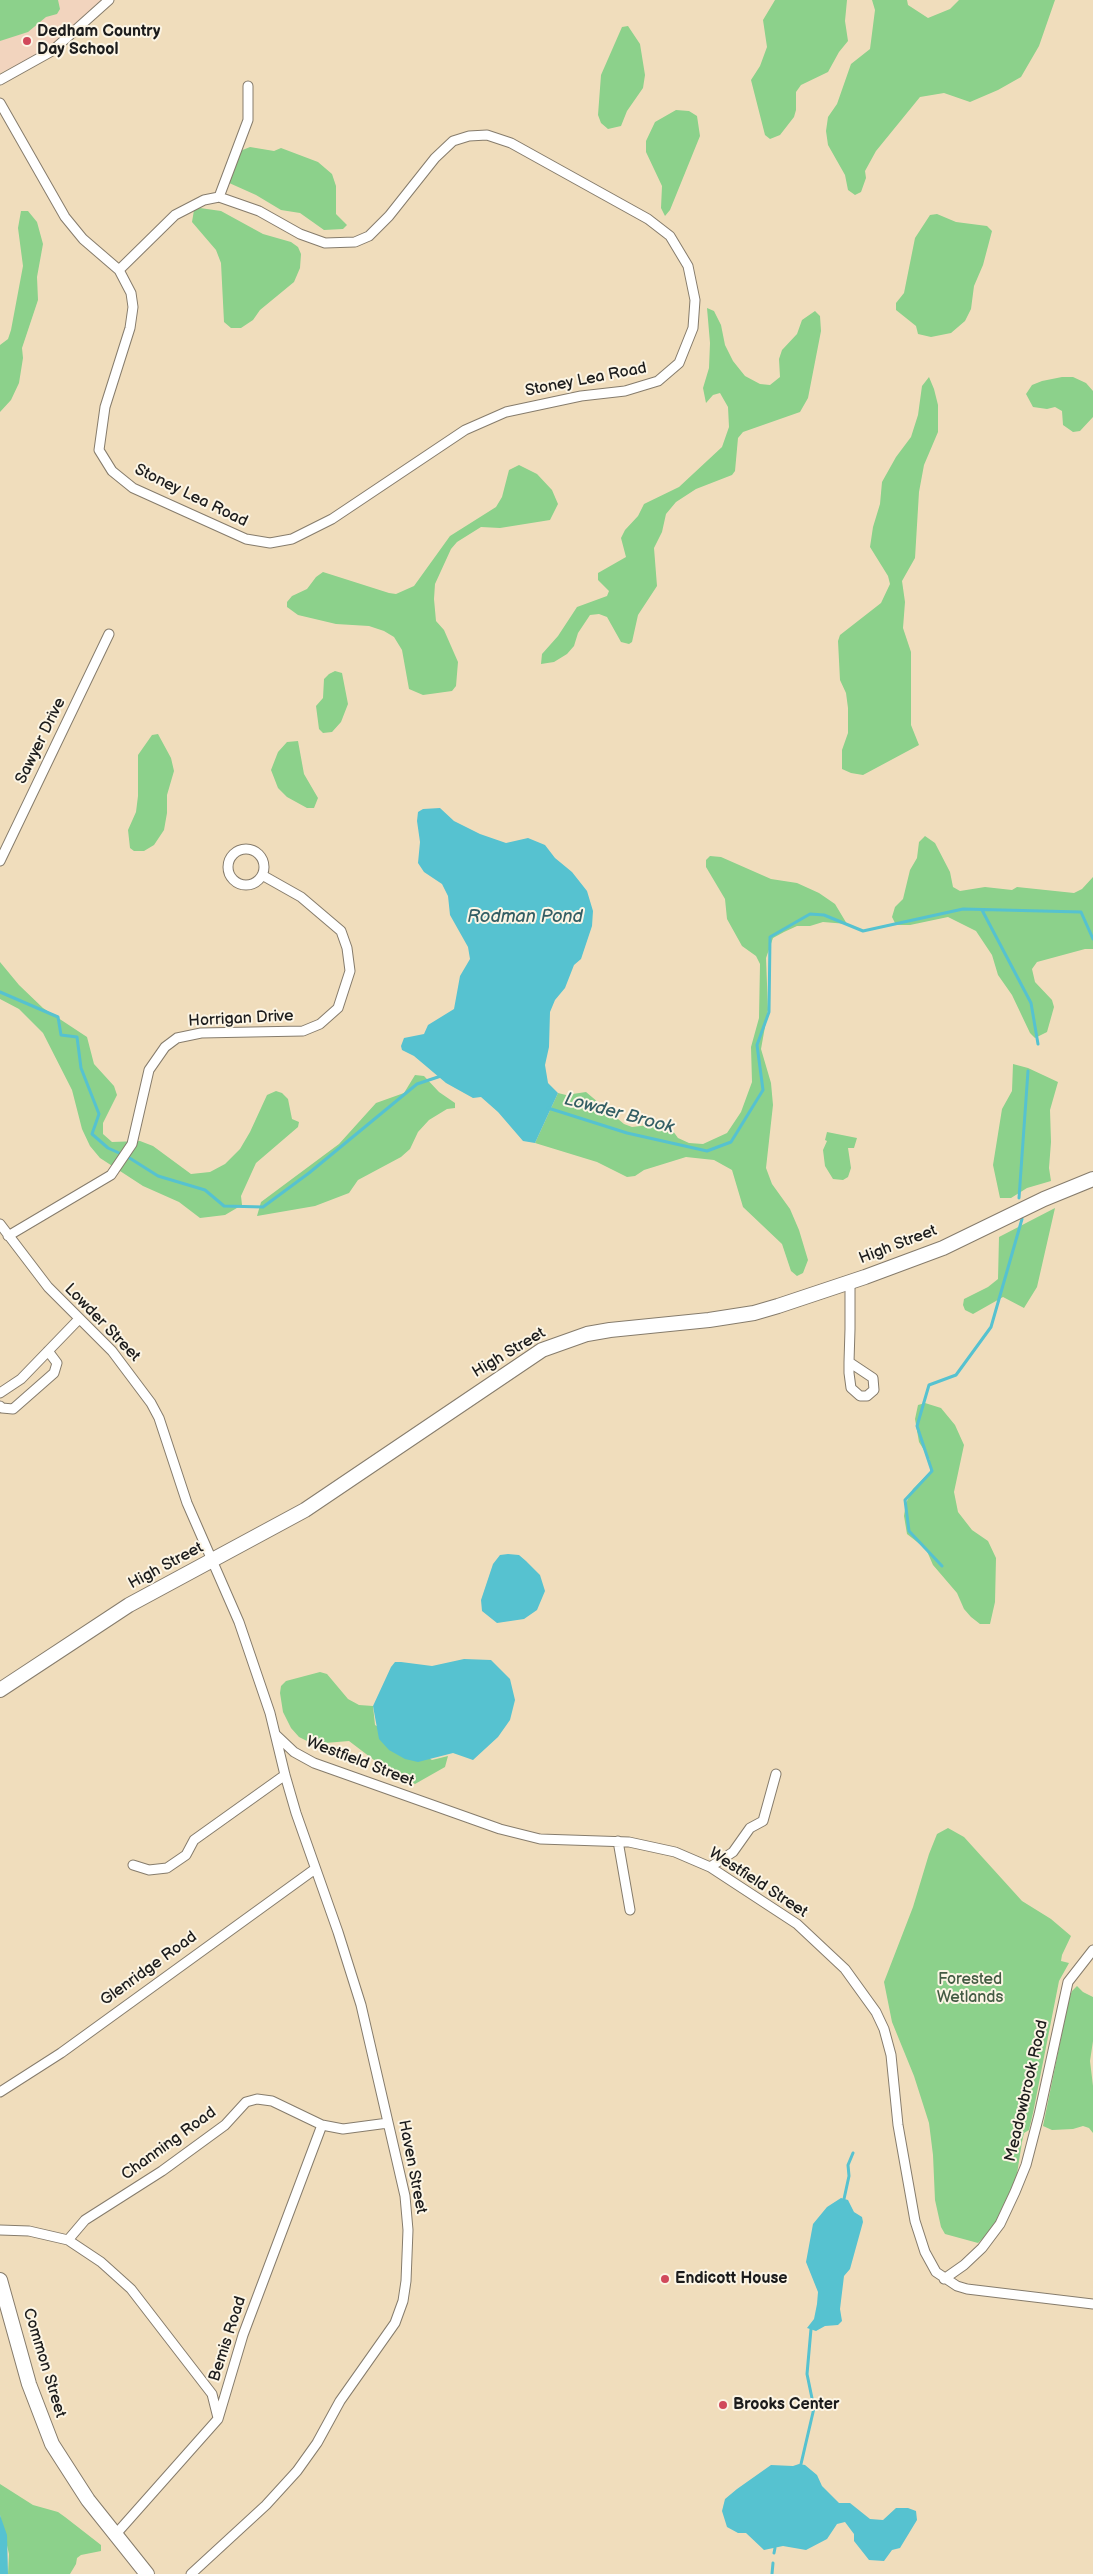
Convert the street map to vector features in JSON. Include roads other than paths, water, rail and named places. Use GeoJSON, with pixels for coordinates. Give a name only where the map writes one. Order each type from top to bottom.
{"type":"FeatureCollection","features":[{"type":"Feature","properties":{"kind":"main road","name":"High Street"},"geometry":{"type":"LineString","coordinates":[[0,1690],[115,1613],[306,1510],[378,1463],[428,1425],[519,1363],[552,1346],[587,1334],[610,1330],[709,1320],[754,1313],[850,1282],[943,1248],[1044,1199],[1093,1179]]}},
{"type":"Feature","properties":{"kind":"main road","name":"Common Street"},"geometry":{"type":"LineString","coordinates":[[0,2280],[29,2384],[52,2444],[88,2500],[146,2574]]}},
{"type":"Feature","properties":{"kind":"street"},"geometry":{"type":"LineString","coordinates":[[0,80],[52,51],[109,0]]}},
{"type":"Feature","properties":{"kind":"street"},"geometry":{"type":"LineString","coordinates":[[119,270],[176,215],[204,200],[219,197],[248,120],[248,86]]}},
{"type":"Feature","properties":{"kind":"street","name":"Stoney Lea Road"},"geometry":{"type":"LineString","coordinates":[[0,103],[65,217],[83,239],[119,270],[131,293],[132,308],[120,365],[105,407],[99,450],[112,471],[134,488],[246,540],[270,543],[292,540],[332,519],[423,456],[465,430],[506,412],[581,396],[625,391],[658,381],[679,363],[693,328],[696,300],[688,266],[670,236],[640,214],[511,143],[487,135],[469,136],[453,141],[435,158],[389,216],[369,236],[355,242],[325,243],[300,234],[259,211],[219,197]]}},
{"type":"Feature","properties":{"kind":"street","name":"Sawyer Drive"},"geometry":{"type":"LineString","coordinates":[[0,861],[109,634]]}},
{"type":"Feature","properties":{"kind":"street"},"geometry":{"type":"LineString","coordinates":[[254,851],[262,859],[262,875],[259,880],[248,885],[236,882],[229,872],[230,860],[238,852],[254,851]]}},
{"type":"Feature","properties":{"kind":"street","name":"Horrigan Drive"},"geometry":{"type":"LineString","coordinates":[[8,1236],[104,1181],[123,1160],[129,1152],[137,1126],[143,1088],[149,1070],[165,1047],[177,1038],[201,1033],[303,1032],[320,1024],[338,1008],[350,971],[347,948],[341,931],[301,897],[262,875]]}},
{"type":"Feature","properties":{"kind":"street","name":"Lowder Street"},"geometry":{"type":"LineString","coordinates":[[0,1224],[48,1287],[112,1350],[155,1410],[187,1502],[212,1561]]}},
{"type":"Feature","properties":{"kind":"street"},"geometry":{"type":"LineString","coordinates":[[849,1362],[850,1282]]}},
{"type":"Feature","properties":{"kind":"street"},"geometry":{"type":"LineString","coordinates":[[0,1393],[21,1378],[79,1319]]}},
{"type":"Feature","properties":{"kind":"street"},"geometry":{"type":"LineString","coordinates":[[0,1406],[13,1409],[54,1373],[57,1363],[48,1351]]}},
{"type":"Feature","properties":{"kind":"street","name":"Westfield Street"},"geometry":{"type":"LineString","coordinates":[[212,1561],[239,1622],[276,1735],[294,1752],[314,1763],[500,1829],[555,1840],[618,1841],[656,1846],[710,1868],[791,1920],[816,1940],[845,1969],[876,2012],[884,2029],[891,2055],[898,2125],[915,2220],[925,2252],[936,2272],[944,2279]]}},
{"type":"Feature","properties":{"kind":"street","name":"Haven Street"},"geometry":{"type":"LineString","coordinates":[[191,2574],[266,2504],[297,2471],[399,2314],[406,2281],[408,2230],[405,2196],[361,2005],[284,1775],[276,1735]]}},
{"type":"Feature","properties":{"kind":"street"},"geometry":{"type":"LineString","coordinates":[[710,1868],[734,1852],[750,1828],[763,1821],[776,1774]]}},
{"type":"Feature","properties":{"kind":"street"},"geometry":{"type":"LineString","coordinates":[[133,1865],[149,1870],[167,1868],[186,1855],[194,1840],[284,1775]]}},
{"type":"Feature","properties":{"kind":"street"},"geometry":{"type":"LineString","coordinates":[[618,1841],[630,1910]]}},
{"type":"Feature","properties":{"kind":"street","name":"Glenridge Road"},"geometry":{"type":"LineString","coordinates":[[0,2092],[61,2053],[315,1869]]}},
{"type":"Feature","properties":{"kind":"street","name":"Meadowbrook Road"},"geometry":{"type":"LineString","coordinates":[[944,2279],[964,2266],[982,2248],[1000,2224],[1015,2192],[1026,2165],[1039,2115],[1068,1982],[1093,1950]]}},
{"type":"Feature","properties":{"kind":"street","name":"Channing Road"},"geometry":{"type":"LineString","coordinates":[[68,2240],[85,2220],[162,2171],[217,2130],[246,2102],[257,2098],[272,2101],[322,2125],[343,2130],[388,2123]]}},
{"type":"Feature","properties":{"kind":"street","name":"Bemis Road"},"geometry":{"type":"LineString","coordinates":[[116,2534],[218,2419],[243,2335],[322,2125]]}},
{"type":"Feature","properties":{"kind":"street"},"geometry":{"type":"LineString","coordinates":[[0,2230],[29,2231],[68,2240],[101,2262],[131,2289],[212,2394],[218,2419]]}},
{"type":"Feature","properties":{"kind":"street"},"geometry":{"type":"LineString","coordinates":[[944,2279],[957,2286],[986,2292],[1093,2304]]}},
{"type":"Feature","properties":{"kind":"water","name":"Rodman Pond"},"geometry":{"type":"Polygon","coordinates":[[[440,808],[454,821],[480,834],[506,843],[528,838],[545,845],[555,858],[572,872],[587,891],[593,911],[592,926],[581,959],[574,965],[565,988],[555,1000],[550,1012],[549,1047],[545,1065],[548,1083],[558,1093],[535,1143],[523,1141],[498,1112],[481,1097],[473,1098],[446,1083],[414,1056],[402,1050],[401,1046],[404,1038],[424,1034],[428,1025],[454,1009],[460,976],[470,959],[468,947],[450,915],[448,896],[442,884],[424,872],[418,863],[420,842],[417,821],[418,812],[423,809],[440,808]]]}},
{"type":"Feature","properties":{"kind":"water"},"geometry":{"type":"Polygon","coordinates":[[[500,1555],[519,1555],[540,1575],[545,1591],[537,1610],[524,1619],[497,1623],[482,1611],[481,1600],[493,1564],[500,1555]]]}},
{"type":"Feature","properties":{"kind":"water"},"geometry":{"type":"Polygon","coordinates":[[[464,1659],[491,1660],[510,1679],[515,1700],[510,1720],[498,1737],[473,1760],[453,1753],[418,1762],[405,1759],[389,1750],[379,1739],[373,1706],[395,1662],[432,1666],[464,1659]]]}},
{"type":"Feature","properties":{"kind":"water"},"geometry":{"type":"Polygon","coordinates":[[[841,2198],[848,2200],[854,2212],[862,2217],[863,2222],[850,2269],[844,2276],[840,2309],[842,2321],[838,2325],[825,2326],[816,2331],[807,2328],[814,2319],[818,2292],[806,2262],[813,2224],[827,2207],[841,2198]]]}},
{"type":"Feature","properties":{"kind":"water"},"geometry":{"type":"Polygon","coordinates":[[[771,2465],[793,2466],[805,2465],[817,2475],[822,2486],[839,2503],[850,2503],[870,2519],[883,2520],[896,2508],[908,2508],[916,2511],[917,2520],[900,2548],[892,2550],[884,2561],[869,2560],[854,2541],[854,2534],[845,2522],[837,2524],[827,2539],[806,2550],[783,2546],[764,2550],[746,2533],[738,2533],[727,2527],[722,2511],[725,2499],[771,2465]]]}},
{"type":"Feature","properties":{"kind":"water"},"geometry":{"type":"Polygon","coordinates":[[[0,2515],[7,2535],[8,2574],[0,2574],[0,2515]]]}},
{"type":"Feature","properties":{"kind":"waterway","name":"Lowder Brook"},"geometry":{"type":"LineString","coordinates":[[548,1108],[627,1133],[707,1151],[731,1142],[763,1090],[757,1045],[769,1012],[770,937],[810,914],[824,915],[863,931],[963,909],[1081,912],[1093,939]]}},
{"type":"Feature","properties":{"kind":"waterway"},"geometry":{"type":"LineString","coordinates":[[982,910],[1031,1003],[1038,1044]]}},
{"type":"Feature","properties":{"kind":"waterway","name":"Lowder Brook"},"geometry":{"type":"LineString","coordinates":[[0,992],[58,1017],[61,1035],[77,1037],[81,1068],[99,1114],[92,1134],[108,1148],[128,1157],[158,1176],[205,1190],[224,1206],[263,1207],[309,1173],[417,1084],[441,1076]]}},
{"type":"Feature","properties":{"kind":"waterway"},"geometry":{"type":"LineString","coordinates":[[1019,1198],[1028,1071]]}},
{"type":"Feature","properties":{"kind":"waterway"},"geometry":{"type":"LineString","coordinates":[[942,1566],[909,1531],[905,1500],[932,1471],[917,1426],[929,1385],[956,1375],[991,1327],[1022,1219]]}},
{"type":"Feature","properties":{"kind":"waterway"},"geometry":{"type":"LineString","coordinates":[[844,2199],[849,2176],[848,2165],[853,2153]]}},
{"type":"Feature","properties":{"kind":"waterway"},"geometry":{"type":"LineString","coordinates":[[801,2464],[814,2408],[807,2374],[811,2329]]}},
{"type":"Feature","properties":{"kind":"waterway"},"geometry":{"type":"LineString","coordinates":[[774,2553],[775,2548]]}},
{"type":"Feature","properties":{"kind":"waterway"},"geometry":{"type":"LineString","coordinates":[[772,2574],[773,2563]]}},
{"type":"Feature","properties":{"kind":"place","name":"Dedham Country Day School"},"geometry":{"type":"Point","coordinates":[27,41]}},
{"type":"Feature","properties":{"kind":"place","name":"Endicott House"},"geometry":{"type":"Point","coordinates":[665,2279]}},
{"type":"Feature","properties":{"kind":"place","name":"Brooks Center"},"geometry":{"type":"Point","coordinates":[723,2405]}},
{"type":"Feature","properties":{"kind":"park label","name":"Forested Wetlands"},"geometry":{"type":"Point","coordinates":[970,1989]}}]}
